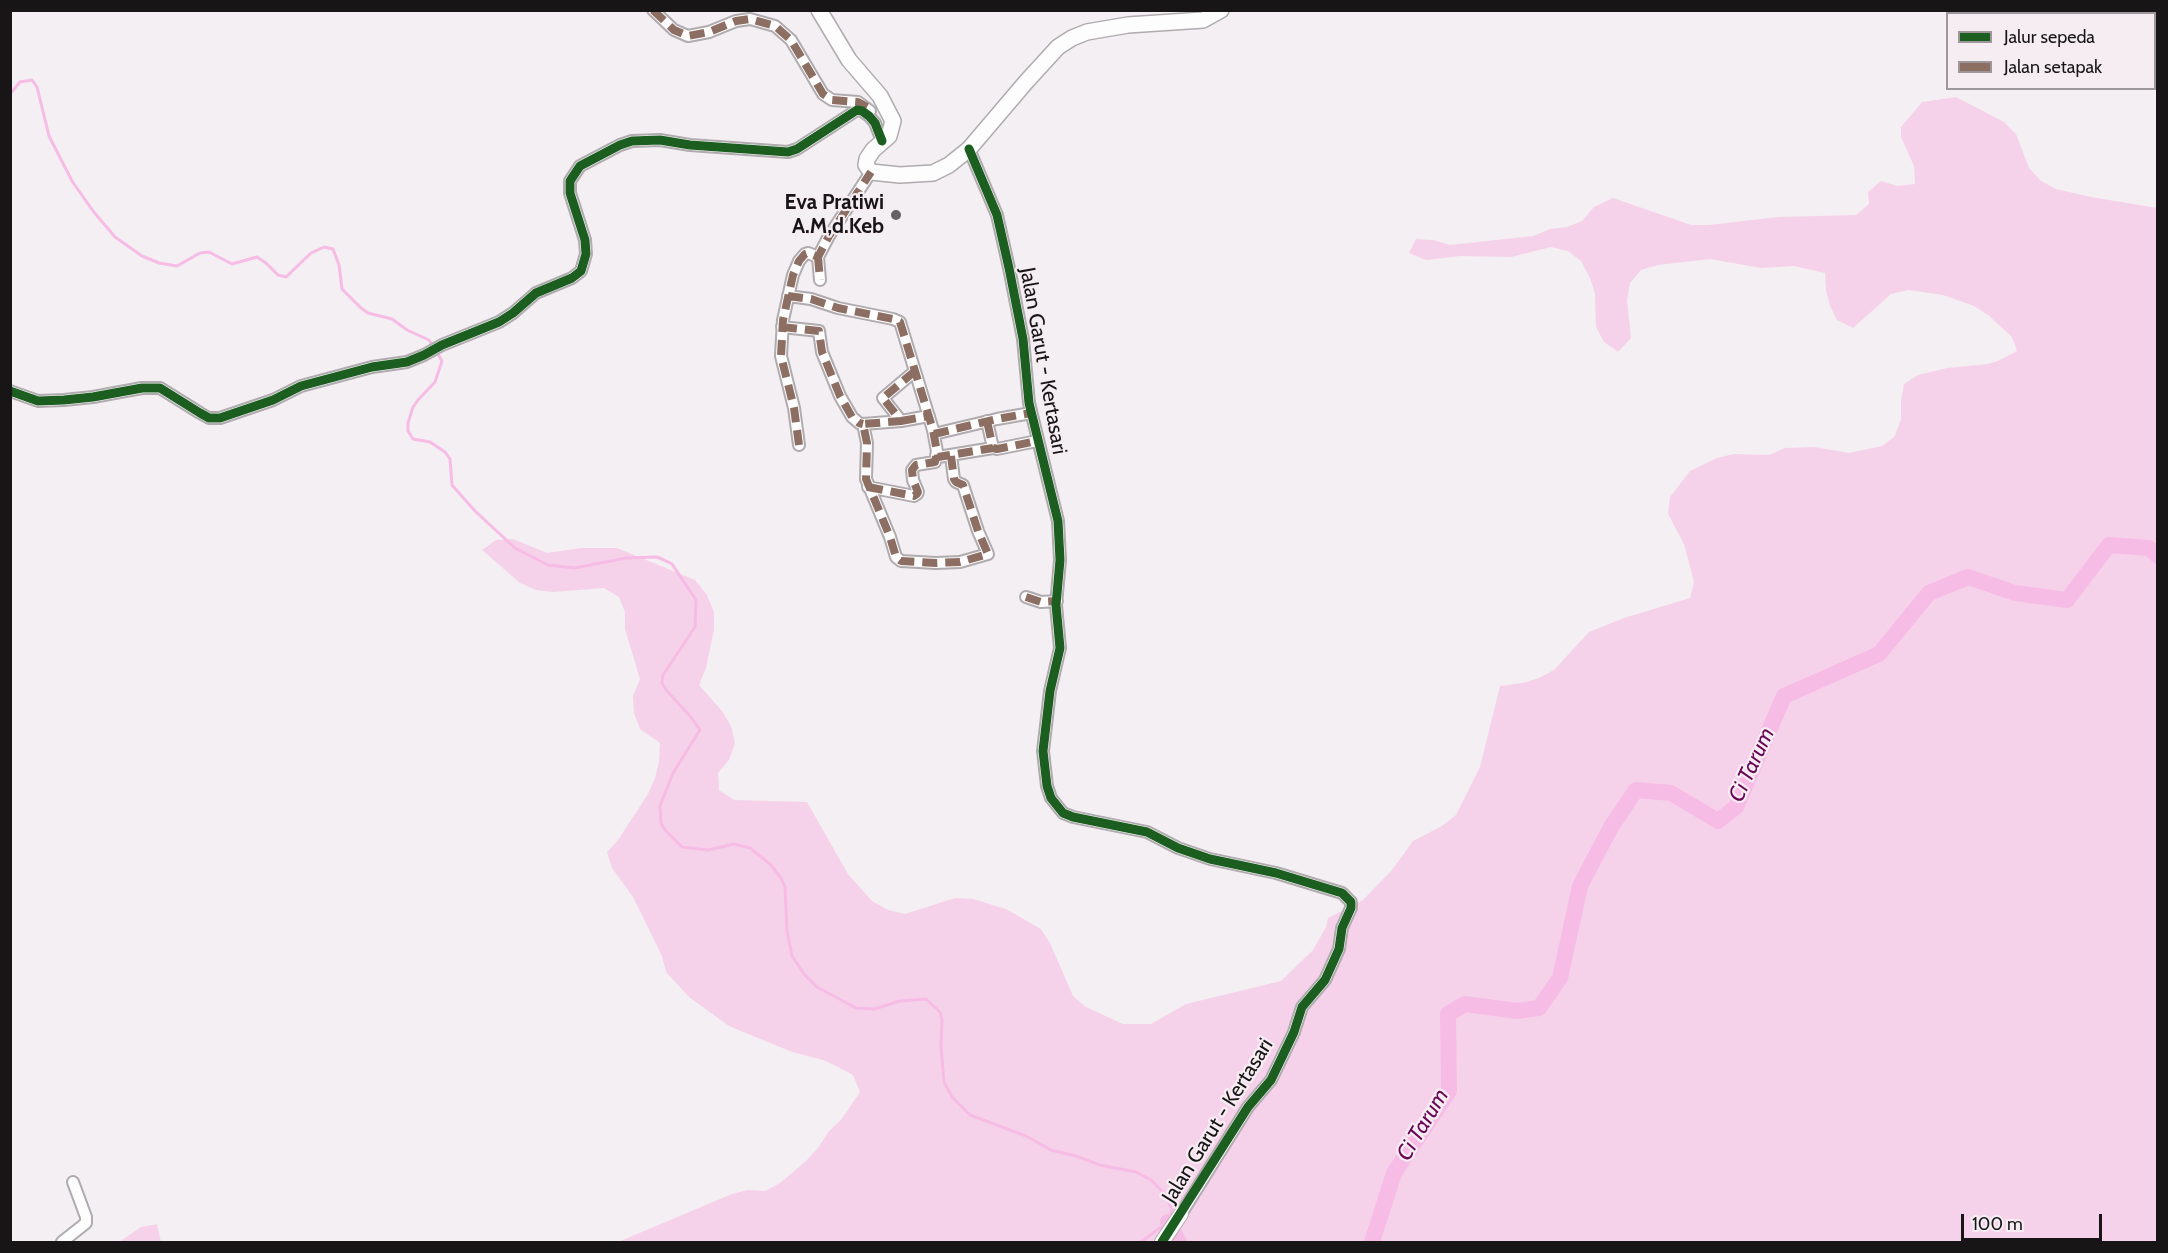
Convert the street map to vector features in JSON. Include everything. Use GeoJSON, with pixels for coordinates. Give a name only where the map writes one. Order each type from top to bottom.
{"type":"FeatureCollection","features":[{"type":"Feature","properties":{"kind":"main road"},"geometry":{"type":"LineString","coordinates":[[819,10],[849,60],[880,96],[892,121],[889,136],[867,159],[866,165],[871,172],[900,176],[933,173],[949,165],[969,149],[1058,47],[1072,38],[1087,32],[1128,25],[1203,21],[1221,10]]}},
{"type":"Feature","properties":{"kind":"street"},"geometry":{"type":"LineString","coordinates":[[653,10],[674,30],[688,36],[750,19],[775,26],[791,40],[823,94],[832,100],[858,102],[871,112],[882,141]]}},
{"type":"Feature","properties":{"kind":"street"},"geometry":{"type":"LineString","coordinates":[[10,391],[38,401],[93,397],[142,388],[160,388],[200,414],[209,418],[220,418],[273,400],[301,386],[372,367],[407,362],[513,313],[536,293],[572,278],[581,271],[586,254],[585,240],[571,200],[570,181],[573,173],[589,161],[620,145],[645,140],[789,152],[797,149],[852,111],[862,111],[875,123]]}},
{"type":"Feature","properties":{"kind":"street","name":"Jalan Garut - Kertasari"},"geometry":{"type":"LineString","coordinates":[[969,149],[997,215],[1023,339],[1031,413],[1058,521],[1060,560],[1057,601],[1060,648],[1050,691],[1043,751],[1047,786],[1051,798],[1063,813],[1072,817],[1147,832],[1178,848],[1210,859],[1276,873],[1335,890],[1351,902],[1351,908],[1342,928],[1339,949],[1326,980],[1302,1007],[1294,1032],[1271,1080],[1248,1107],[1162,1242]]}},
{"type":"Feature","properties":{"kind":"street"},"geometry":{"type":"LineString","coordinates":[[820,280],[818,257],[871,172]]}},
{"type":"Feature","properties":{"kind":"street"},"geometry":{"type":"LineString","coordinates":[[799,445],[792,401],[781,361],[782,327],[793,275],[802,257],[808,253],[818,257]]}},
{"type":"Feature","properties":{"kind":"street"},"geometry":{"type":"LineString","coordinates":[[788,296],[811,299],[838,308],[900,322],[934,434],[935,462],[916,465],[912,470],[918,492],[914,496],[868,487]]}},
{"type":"Feature","properties":{"kind":"street"},"geometry":{"type":"LineString","coordinates":[[782,327],[819,331],[822,352],[837,388],[852,417],[859,423],[901,421],[929,416]]}},
{"type":"Feature","properties":{"kind":"street"},"geometry":{"type":"LineString","coordinates":[[901,421],[883,398],[915,371]]}},
{"type":"Feature","properties":{"kind":"street"},"geometry":{"type":"LineString","coordinates":[[934,434],[1031,413]]}},
{"type":"Feature","properties":{"kind":"street"},"geometry":{"type":"LineString","coordinates":[[987,421],[993,448]]}},
{"type":"Feature","properties":{"kind":"street"},"geometry":{"type":"LineString","coordinates":[[863,424],[867,443],[865,472],[868,487],[898,559],[936,563],[960,562],[988,555],[963,485],[956,482],[954,478],[951,456]]}},
{"type":"Feature","properties":{"kind":"street"},"geometry":{"type":"LineString","coordinates":[[936,452],[938,457],[951,456],[1037,441]]}},
{"type":"Feature","properties":{"kind":"street"},"geometry":{"type":"LineString","coordinates":[[1026,597],[1041,602],[1057,601]]}},
{"type":"Feature","properties":{"kind":"street"},"geometry":{"type":"LineString","coordinates":[[62,1242],[86,1223],[86,1217],[73,1182]]}},
{"type":"Feature","properties":{"kind":"shaded area"},"geometry":{"type":"Polygon","coordinates":[[[1956,97],[2004,122],[2016,134],[2029,168],[2041,181],[2056,189],[2157,208],[2157,1242],[618,1242],[732,1194],[748,1190],[765,1191],[780,1183],[818,1148],[860,1092],[853,1075],[838,1067],[823,1060],[792,1052],[729,1026],[689,997],[666,972],[662,956],[633,897],[612,868],[607,852],[618,840],[648,794],[659,762],[660,743],[640,729],[634,713],[633,696],[640,679],[625,629],[625,612],[619,597],[604,588],[553,592],[536,590],[520,583],[482,550],[496,540],[513,539],[547,553],[581,548],[617,548],[695,580],[707,595],[714,612],[714,630],[706,668],[699,685],[722,711],[731,726],[735,743],[729,760],[718,773],[719,790],[734,800],[807,802],[848,874],[872,901],[888,910],[905,914],[955,898],[973,899],[1006,909],[1041,929],[1050,943],[1073,996],[1086,1007],[1123,1024],[1151,1024],[1186,1004],[1281,981],[1313,950],[1326,927],[1328,918],[1363,900],[1392,870],[1413,841],[1442,826],[1456,815],[1480,767],[1500,686],[1523,683],[1554,670],[1589,632],[1624,618],[1690,598],[1694,582],[1684,544],[1668,514],[1670,497],[1690,471],[1717,458],[1734,454],[1769,455],[1785,448],[1814,447],[1849,453],[1882,446],[1895,436],[1901,419],[1904,384],[1918,375],[1947,368],[1988,364],[2017,351],[2012,337],[1988,315],[1974,306],[1943,295],[1908,290],[1891,294],[1853,328],[1837,320],[1830,306],[1825,273],[1794,266],[1761,268],[1710,259],[1658,265],[1641,270],[1630,283],[1627,301],[1631,338],[1618,352],[1604,342],[1596,327],[1595,294],[1590,278],[1581,261],[1568,251],[1551,247],[1511,257],[1460,256],[1426,260],[1409,253],[1416,239],[1433,240],[1450,245],[1533,236],[1582,221],[1594,207],[1613,198],[1691,225],[1778,217],[1856,215],[1869,204],[1868,192],[1881,181],[1897,186],[1915,184],[1914,166],[1901,137],[1901,127],[1922,102],[1956,97]]]}},
{"type":"Feature","properties":{"kind":"shaded area"},"geometry":{"type":"Polygon","coordinates":[[[157,1224],[161,1242],[119,1242],[141,1227],[157,1224]]]}},
{"type":"Feature","properties":{"kind":"waterway"},"geometry":{"type":"LineString","coordinates":[[10,94],[20,82],[32,80],[37,87],[49,136],[72,181],[115,237],[142,256],[159,263],[177,266],[200,253],[209,252],[232,264],[257,257],[278,275],[286,277],[311,253],[324,247],[333,249],[339,265],[342,289],[361,308],[368,313],[392,319],[407,330],[429,340],[433,346]]}},
{"type":"Feature","properties":{"kind":"waterway"},"geometry":{"type":"LineString","coordinates":[[436,351],[442,361],[435,382],[413,407],[408,431],[413,439],[430,442],[445,452],[450,459],[452,485],[475,511],[515,548],[548,565],[575,568],[626,558],[657,557],[672,564],[696,600],[695,627],[663,675],[662,683],[667,691],[700,730],[673,773],[660,806],[661,823],[665,830],[682,847],[708,850],[734,844],[750,848],[771,865],[785,887],[787,931],[792,956],[804,974],[817,987],[856,1008],[874,1009],[900,1001],[926,999],[940,1012],[944,1082],[952,1097],[970,1115],[1026,1136],[1051,1150],[1100,1165],[1136,1172],[1151,1180],[1164,1193],[1172,1209],[1168,1222],[1141,1242]]}},
{"type":"Feature","properties":{"kind":"waterway","name":"Ci Tarum"},"geometry":{"type":"LineString","coordinates":[[1372,1242],[1394,1173],[1449,1091],[1448,1014],[1465,1004],[1517,1011],[1539,1008],[1560,978],[1580,886],[1611,827],[1636,790],[1671,793],[1718,821],[1736,807],[1784,696],[1879,654],[1929,593],[1968,577],[2015,593],[2067,600],[2109,545],[2149,548],[2158,556]]}},
{"type":"Feature","properties":{"kind":"waterway","name":"Ci Tarum"},"geometry":{"type":"LineString","coordinates":[[1168,1222],[1179,1242]]}},
{"type":"Feature","properties":{"kind":"marked path"},"geometry":{"type":"LineString","coordinates":[[653,10],[674,30],[688,36],[750,19],[775,26],[791,40],[823,94],[832,100],[858,102],[867,107]]}},
{"type":"Feature","properties":{"kind":"marked path"},"geometry":{"type":"LineString","coordinates":[[799,445],[794,408],[781,356],[783,320],[793,275],[805,254],[818,257],[871,172]]}},
{"type":"Feature","properties":{"kind":"marked path"},"geometry":{"type":"LineString","coordinates":[[818,257],[820,280]]}},
{"type":"Feature","properties":{"kind":"marked path"},"geometry":{"type":"LineString","coordinates":[[788,296],[811,299],[838,308],[900,322],[933,430],[938,457],[993,448],[987,421]]}},
{"type":"Feature","properties":{"kind":"marked path"},"geometry":{"type":"LineString","coordinates":[[782,327],[819,331],[822,352],[840,396],[852,417],[863,424]]}},
{"type":"Feature","properties":{"kind":"marked path"},"geometry":{"type":"LineString","coordinates":[[915,371],[883,398],[901,421],[863,424],[867,443],[866,479],[896,557],[901,561],[960,562],[988,554],[963,485],[954,479],[951,456]]}},
{"type":"Feature","properties":{"kind":"marked path"},"geometry":{"type":"LineString","coordinates":[[934,434],[1031,413]]}},
{"type":"Feature","properties":{"kind":"marked path"},"geometry":{"type":"LineString","coordinates":[[901,421],[929,416]]}},
{"type":"Feature","properties":{"kind":"marked path"},"geometry":{"type":"LineString","coordinates":[[993,448],[1037,441]]}},
{"type":"Feature","properties":{"kind":"marked path"},"geometry":{"type":"LineString","coordinates":[[868,487],[914,496],[918,492],[912,470],[916,465],[935,462],[937,451]]}},
{"type":"Feature","properties":{"kind":"marked path"},"geometry":{"type":"LineString","coordinates":[[1026,597],[1041,602],[1057,601]]}},
{"type":"Feature","properties":{"kind":"cycle path"},"geometry":{"type":"LineString","coordinates":[[10,391],[38,401],[93,397],[142,388],[160,388],[209,418],[220,418],[273,400],[301,386],[372,367],[407,362],[499,322],[536,293],[572,278],[581,271],[586,254],[585,240],[570,193],[570,181],[580,166],[620,145],[632,141],[660,140],[690,145],[788,152],[797,149],[857,110],[869,116],[875,123],[882,141]]}},
{"type":"Feature","properties":{"kind":"cycle path"},"geometry":{"type":"LineString","coordinates":[[969,149],[997,215],[1023,339],[1029,403],[1058,521],[1060,560],[1056,605],[1060,648],[1050,691],[1043,751],[1047,786],[1051,798],[1063,813],[1073,817],[1147,832],[1178,848],[1210,859],[1276,873],[1342,893],[1351,902],[1351,908],[1342,928],[1339,949],[1325,980],[1302,1007],[1294,1032],[1271,1080],[1248,1107],[1162,1242]]}},
{"type":"Feature","properties":{"kind":"place","name":"Eva Pratiwi A.M,d.Keb"},"geometry":{"type":"Point","coordinates":[896,215]}}]}
